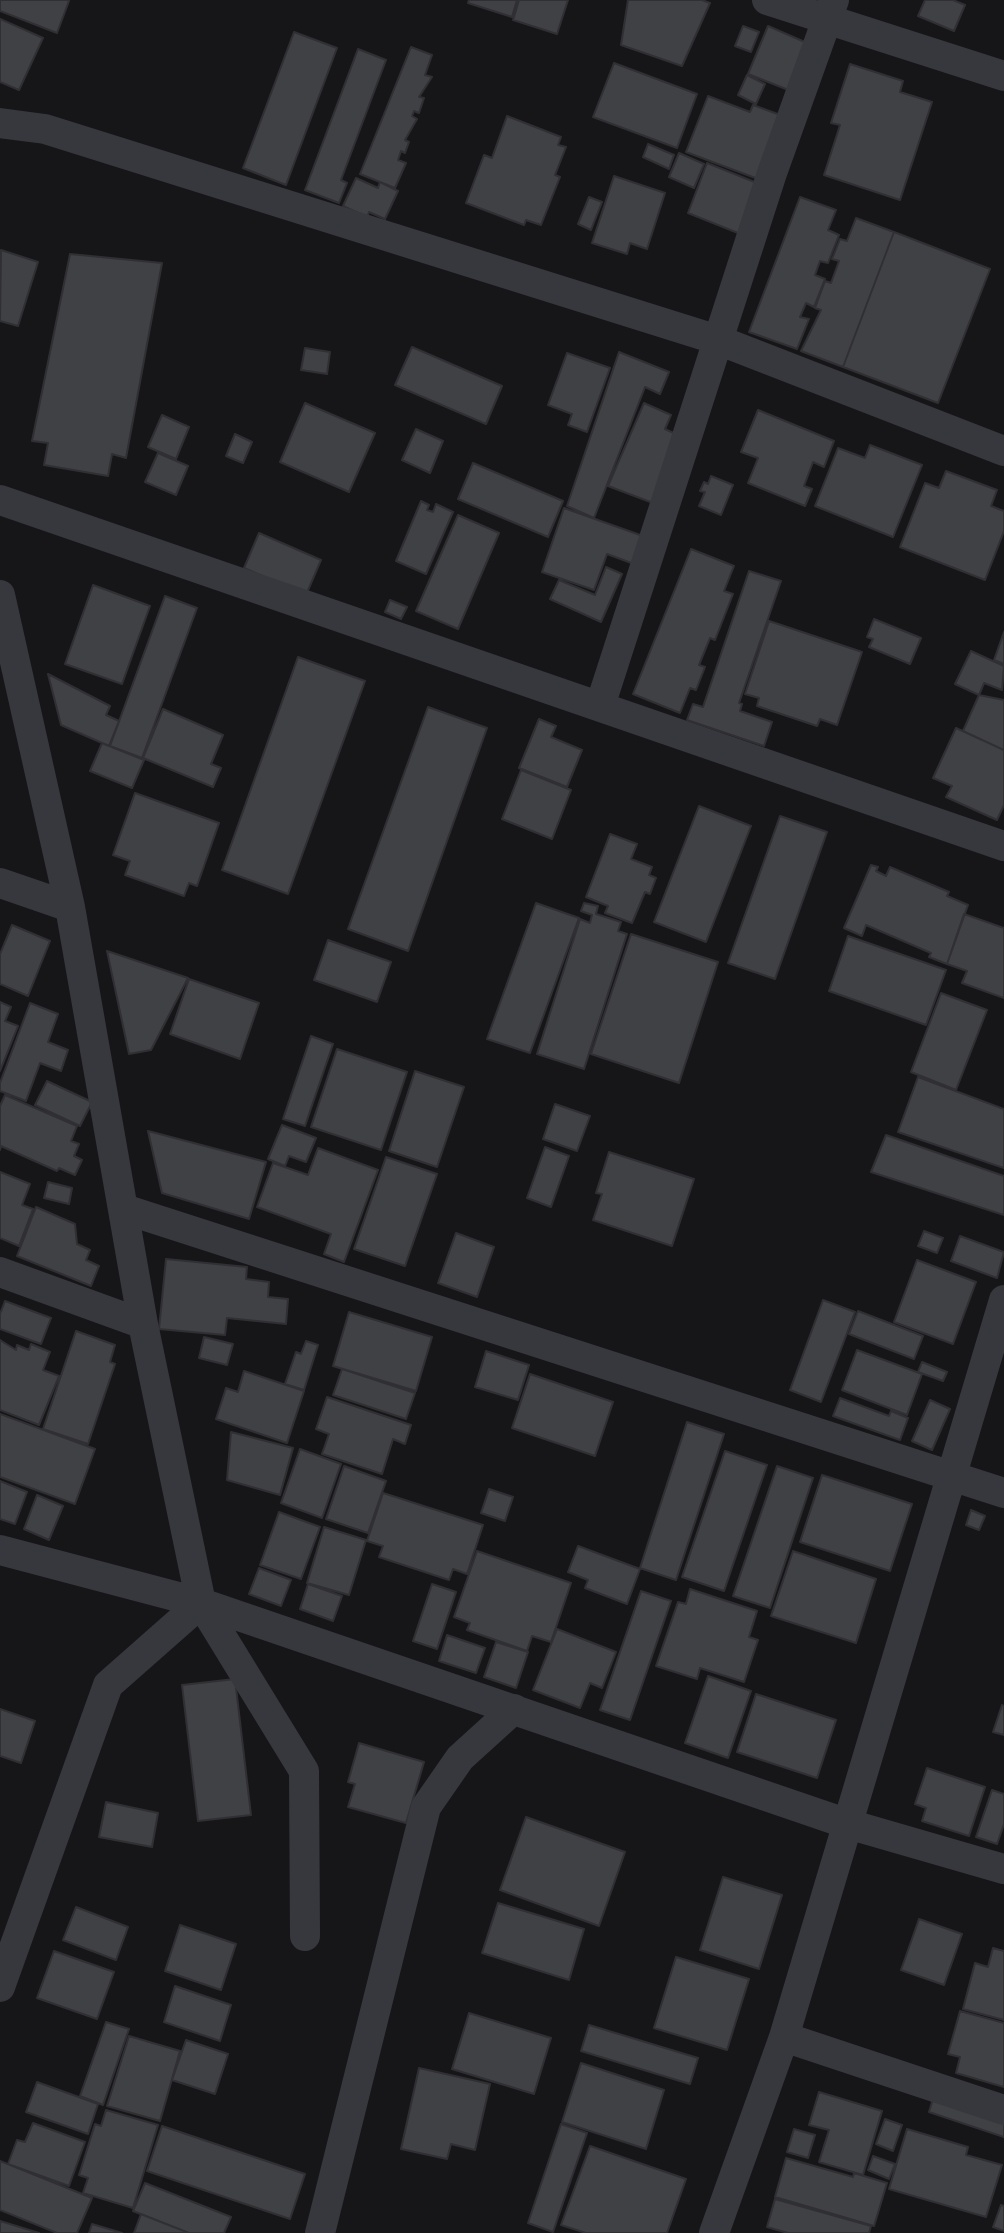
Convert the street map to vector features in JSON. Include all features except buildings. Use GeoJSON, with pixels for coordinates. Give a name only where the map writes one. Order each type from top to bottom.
{"type":"FeatureCollection","features":[{"type":"Feature","properties":{"kind":"street"},"geometry":{"type":"LineString","coordinates":[[767,0],[831,10],[1004,76]]}},
{"type":"Feature","properties":{"kind":"street"},"geometry":{"type":"LineString","coordinates":[[600,706],[772,173],[831,10]]}},
{"type":"Feature","properties":{"kind":"street"},"geometry":{"type":"LineString","coordinates":[[0,123],[45,129],[718,340],[1004,451]]}},
{"type":"Feature","properties":{"kind":"street"},"geometry":{"type":"LineString","coordinates":[[0,500],[1004,846]]}},
{"type":"Feature","properties":{"kind":"street"},"geometry":{"type":"LineString","coordinates":[[0,595],[70,907],[143,1324],[201,1603],[304,1771],[305,1937]]}},
{"type":"Feature","properties":{"kind":"street"},"geometry":{"type":"LineString","coordinates":[[0,883],[70,907]]}},
{"type":"Feature","properties":{"kind":"street"},"geometry":{"type":"LineString","coordinates":[[124,1209],[1004,1493]]}},
{"type":"Feature","properties":{"kind":"street"},"geometry":{"type":"LineString","coordinates":[[0,1272],[143,1324]]}},
{"type":"Feature","properties":{"kind":"street"},"geometry":{"type":"LineString","coordinates":[[714,2233],[784,2037],[954,1476],[1004,1300]]}},
{"type":"Feature","properties":{"kind":"street"},"geometry":{"type":"LineString","coordinates":[[0,1550],[201,1603],[848,1825],[1004,1869]]}},
{"type":"Feature","properties":{"kind":"street"},"geometry":{"type":"LineString","coordinates":[[0,1987],[108,1685],[201,1603]]}},
{"type":"Feature","properties":{"kind":"street"},"geometry":{"type":"LineString","coordinates":[[320,2233],[426,1807],[460,1758],[514,1709]]}},
{"type":"Feature","properties":{"kind":"street"},"geometry":{"type":"LineString","coordinates":[[784,2037],[1004,2110]]}}]}
